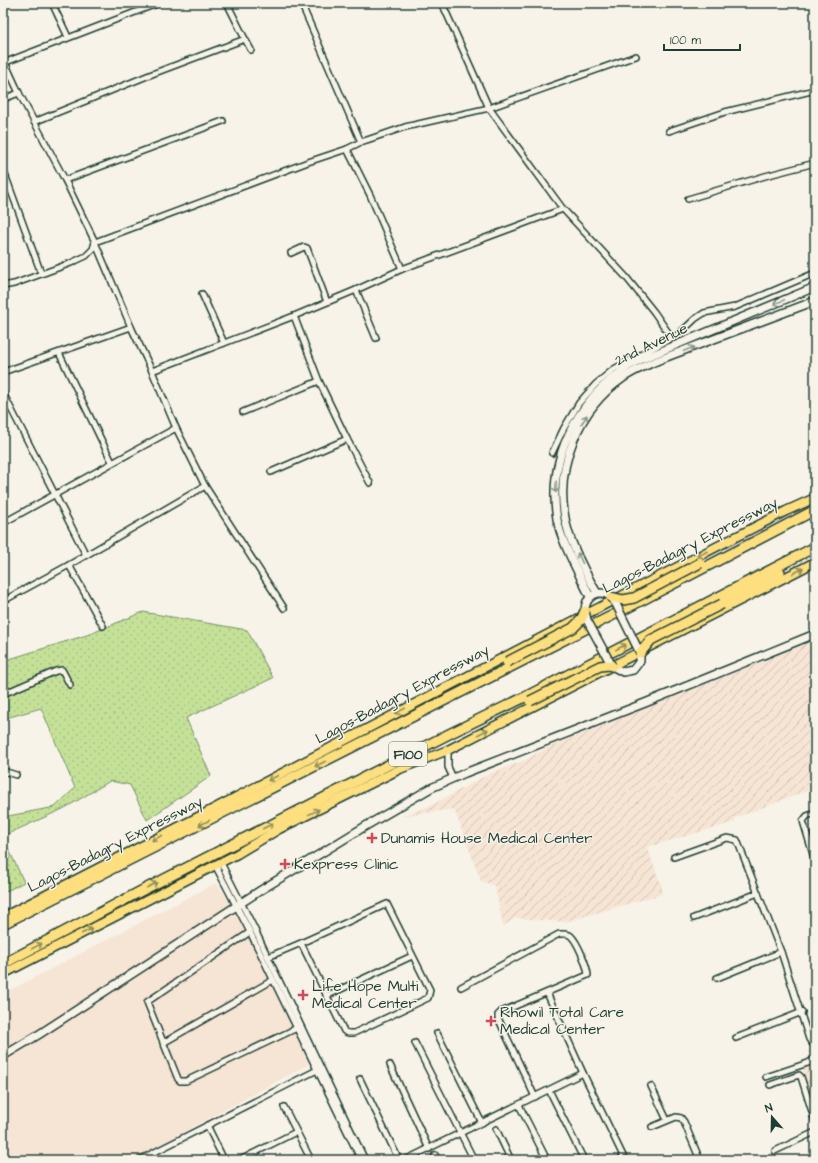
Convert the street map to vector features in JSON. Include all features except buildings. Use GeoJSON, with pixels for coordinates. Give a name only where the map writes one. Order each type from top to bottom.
{"type":"FeatureCollection","features":[{"type":"Feature","properties":{"kind":"highway"},"geometry":{"type":"LineString","coordinates":[[611,597],[623,600],[634,598],[753,536],[815,508]]}},
{"type":"Feature","properties":{"kind":"highway","name":"Lagos-Badagry Expressway"},"geometry":{"type":"LineString","coordinates":[[3,924],[629,607],[815,508]]}},
{"type":"Feature","properties":{"kind":"highway","name":"F100"},"geometry":{"type":"LineString","coordinates":[[3,964],[143,890],[815,548]]}},
{"type":"Feature","properties":{"kind":"highway"},"geometry":{"type":"LineString","coordinates":[[640,653],[650,640],[722,604],[815,552]]}},
{"type":"Feature","properties":{"kind":"highway"},"geometry":{"type":"LineString","coordinates":[[334,757],[433,701],[573,628],[581,620],[585,611]]}},
{"type":"Feature","properties":{"kind":"highway"},"geometry":{"type":"LineString","coordinates":[[359,780],[454,738],[600,666],[612,666]]}},
{"type":"Feature","properties":{"kind":"main road","name":"2nd Avenue"},"geometry":{"type":"LineString","coordinates":[[590,597],[563,538],[557,520],[555,498],[556,475],[575,420],[600,388],[627,367],[710,330],[815,287]]}},
{"type":"Feature","properties":{"kind":"main road","name":"2nd Avenue"},"geometry":{"type":"LineString","coordinates":[[597,593],[570,537],[562,500],[565,452],[586,417],[599,399],[610,387],[639,369],[815,301]]}},
{"type":"Feature","properties":{"kind":"main road","name":"Lagos-Badagry Expressway"},"geometry":{"type":"LineString","coordinates":[[3,917],[625,594],[786,511],[815,498]]}},
{"type":"Feature","properties":{"kind":"main road"},"geometry":{"type":"LineString","coordinates":[[3,974],[254,846],[286,826],[400,769],[448,750],[815,562]]}},
{"type":"Feature","properties":{"kind":"main road"},"geometry":{"type":"LineString","coordinates":[[597,593],[604,593],[611,597],[616,604],[640,653],[640,661],[632,670],[623,672],[612,666],[587,620],[585,611],[586,603],[590,597],[597,593]]}},
{"type":"Feature","properties":{"kind":"main road"},"geometry":{"type":"LineString","coordinates":[[3,1050],[35,1032],[379,814],[452,776],[815,631]]}},
{"type":"Feature","properties":{"kind":"main road"},"geometry":{"type":"LineString","coordinates":[[452,776],[645,703],[815,634]]}},
{"type":"Feature","properties":{"kind":"main road"},"geometry":{"type":"LineString","coordinates":[[3,1056],[38,1035],[238,902]]}},
{"type":"Feature","properties":{"kind":"street"},"geometry":{"type":"LineString","coordinates":[[52,3],[68,38]]}},
{"type":"Feature","properties":{"kind":"street"},"geometry":{"type":"LineString","coordinates":[[159,3],[68,38],[4,60],[19,94],[66,180],[95,242],[176,428],[205,486],[284,608]]}},
{"type":"Feature","properties":{"kind":"street"},"geometry":{"type":"LineString","coordinates":[[228,3],[251,50]]}},
{"type":"Feature","properties":{"kind":"street"},"geometry":{"type":"LineString","coordinates":[[301,3],[361,142]]}},
{"type":"Feature","properties":{"kind":"street"},"geometry":{"type":"LineString","coordinates":[[442,3],[489,108],[563,209],[626,277],[654,312],[672,338]]}},
{"type":"Feature","properties":{"kind":"street"},"geometry":{"type":"LineString","coordinates":[[34,122],[152,74],[245,39]]}},
{"type":"Feature","properties":{"kind":"street"},"geometry":{"type":"LineString","coordinates":[[95,242],[301,164],[347,149],[361,142],[405,127],[489,108],[636,56]]}},
{"type":"Feature","properties":{"kind":"street"},"geometry":{"type":"LineString","coordinates":[[669,131],[725,112],[815,90]]}},
{"type":"Feature","properties":{"kind":"street"},"geometry":{"type":"LineString","coordinates":[[3,99],[19,94]]}},
{"type":"Feature","properties":{"kind":"street"},"geometry":{"type":"LineString","coordinates":[[66,180],[223,121]]}},
{"type":"Feature","properties":{"kind":"street"},"geometry":{"type":"LineString","coordinates":[[347,149],[370,195],[402,269]]}},
{"type":"Feature","properties":{"kind":"street"},"geometry":{"type":"LineString","coordinates":[[688,199],[815,163]]}},
{"type":"Feature","properties":{"kind":"street"},"geometry":{"type":"LineString","coordinates":[[3,169],[41,273]]}},
{"type":"Feature","properties":{"kind":"street"},"geometry":{"type":"LineString","coordinates":[[152,371],[294,316],[402,269],[563,209]]}},
{"type":"Feature","properties":{"kind":"street"},"geometry":{"type":"LineString","coordinates":[[3,286],[14,284],[86,256],[93,249],[95,242]]}},
{"type":"Feature","properties":{"kind":"street"},"geometry":{"type":"LineString","coordinates":[[291,253],[304,247],[307,248],[327,302]]}},
{"type":"Feature","properties":{"kind":"street"},"geometry":{"type":"LineString","coordinates":[[552,453],[564,428],[579,403],[596,384],[614,370],[679,334],[704,313],[734,307],[815,272]]}},
{"type":"Feature","properties":{"kind":"street"},"geometry":{"type":"LineString","coordinates":[[356,290],[376,338]]}},
{"type":"Feature","properties":{"kind":"street"},"geometry":{"type":"LineString","coordinates":[[202,294],[224,343]]}},
{"type":"Feature","properties":{"kind":"street"},"geometry":{"type":"LineString","coordinates":[[294,316],[319,381],[347,440],[370,483]]}},
{"type":"Feature","properties":{"kind":"street"},"geometry":{"type":"LineString","coordinates":[[3,372],[132,327]]}},
{"type":"Feature","properties":{"kind":"street"},"geometry":{"type":"LineString","coordinates":[[59,353],[112,462]]}},
{"type":"Feature","properties":{"kind":"street"},"geometry":{"type":"LineString","coordinates":[[243,412],[319,381]]}},
{"type":"Feature","properties":{"kind":"street"},"geometry":{"type":"LineString","coordinates":[[3,394],[86,555]]}},
{"type":"Feature","properties":{"kind":"street"},"geometry":{"type":"LineString","coordinates":[[3,523],[176,428]]}},
{"type":"Feature","properties":{"kind":"street"},"geometry":{"type":"LineString","coordinates":[[271,472],[347,440]]}},
{"type":"Feature","properties":{"kind":"street"},"geometry":{"type":"LineString","coordinates":[[3,601],[69,565],[205,486]]}},
{"type":"Feature","properties":{"kind":"street"},"geometry":{"type":"LineString","coordinates":[[69,565],[103,626]]}},
{"type":"Feature","properties":{"kind":"street"},"geometry":{"type":"LineString","coordinates":[[3,694],[56,671],[62,670],[70,684]]}},
{"type":"Feature","properties":{"kind":"street"},"geometry":{"type":"LineString","coordinates":[[448,750],[448,768],[452,776]]}},
{"type":"Feature","properties":{"kind":"street"},"geometry":{"type":"LineString","coordinates":[[3,771],[16,775]]}},
{"type":"Feature","properties":{"kind":"street"},"geometry":{"type":"LineString","coordinates":[[815,813],[807,816],[803,821],[815,861]]}},
{"type":"Feature","properties":{"kind":"street"},"geometry":{"type":"LineString","coordinates":[[674,857],[727,838],[737,840],[781,952],[802,1012],[809,1039],[815,1045]]}},
{"type":"Feature","properties":{"kind":"street"},"geometry":{"type":"LineString","coordinates":[[218,864],[268,957],[365,1160]]}},
{"type":"Feature","properties":{"kind":"street"},"geometry":{"type":"LineString","coordinates":[[694,918],[758,893]]}},
{"type":"Feature","properties":{"kind":"street"},"geometry":{"type":"LineString","coordinates":[[238,902],[250,932],[361,1160]]}},
{"type":"Feature","properties":{"kind":"street"},"geometry":{"type":"LineString","coordinates":[[268,957],[387,904],[430,990],[428,998],[354,1033],[348,1033],[344,1031],[301,943]]}},
{"type":"Feature","properties":{"kind":"street"},"geometry":{"type":"LineString","coordinates":[[250,932],[147,1002],[178,1079],[180,1081],[186,1081],[296,1028]]}},
{"type":"Feature","properties":{"kind":"street"},"geometry":{"type":"LineString","coordinates":[[461,987],[559,934],[564,933],[570,936],[585,961],[588,975],[501,1012],[498,1015],[498,1018],[535,1097]]}},
{"type":"Feature","properties":{"kind":"street"},"geometry":{"type":"LineString","coordinates":[[717,978],[781,952]]}},
{"type":"Feature","properties":{"kind":"street"},"geometry":{"type":"LineString","coordinates":[[326,996],[412,956]]}},
{"type":"Feature","properties":{"kind":"street"},"geometry":{"type":"LineString","coordinates":[[163,1043],[273,980]]}},
{"type":"Feature","properties":{"kind":"street"},"geometry":{"type":"LineString","coordinates":[[547,993],[583,1073],[625,1160]]}},
{"type":"Feature","properties":{"kind":"street"},"geometry":{"type":"LineString","coordinates":[[736,1038],[802,1012]]}},
{"type":"Feature","properties":{"kind":"street"},"geometry":{"type":"LineString","coordinates":[[437,1033],[482,1123]]}},
{"type":"Feature","properties":{"kind":"street"},"geometry":{"type":"LineString","coordinates":[[415,1043],[474,1160]]}},
{"type":"Feature","properties":{"kind":"street"},"geometry":{"type":"LineString","coordinates":[[766,1078],[815,1059]]}},
{"type":"Feature","properties":{"kind":"street"},"geometry":{"type":"LineString","coordinates":[[390,1065],[429,1149]]}},
{"type":"Feature","properties":{"kind":"street"},"geometry":{"type":"LineString","coordinates":[[139,1160],[317,1070]]}},
{"type":"Feature","properties":{"kind":"street"},"geometry":{"type":"LineString","coordinates":[[405,1160],[583,1073]]}},
{"type":"Feature","properties":{"kind":"street"},"geometry":{"type":"LineString","coordinates":[[770,1085],[799,1075],[801,1077],[815,1121]]}},
{"type":"Feature","properties":{"kind":"street"},"geometry":{"type":"LineString","coordinates":[[360,1079],[399,1160]]}},
{"type":"Feature","properties":{"kind":"street"},"geometry":{"type":"LineString","coordinates":[[651,1086],[667,1120]]}},
{"type":"Feature","properties":{"kind":"street"},"geometry":{"type":"LineString","coordinates":[[549,1090],[584,1160]]}},
{"type":"Feature","properties":{"kind":"street"},"geometry":{"type":"LineString","coordinates":[[520,1105],[547,1160]]}},
{"type":"Feature","properties":{"kind":"street"},"geometry":{"type":"LineString","coordinates":[[284,1107],[311,1160]]}},
{"type":"Feature","properties":{"kind":"street"},"geometry":{"type":"LineString","coordinates":[[652,1127],[676,1117],[681,1118],[700,1160]]}},
{"type":"Feature","properties":{"kind":"street"},"geometry":{"type":"LineString","coordinates":[[207,1125],[224,1160]]}},
{"type":"Feature","properties":{"kind":"street"},"geometry":{"type":"LineString","coordinates":[[496,1129],[511,1160]]}},
{"type":"Feature","properties":{"kind":"street"},"geometry":{"type":"LineString","coordinates":[[240,1160],[296,1132]]}},
{"type":"Feature","properties":{"kind":"street"},"geometry":{"type":"LineString","coordinates":[[775,1150],[815,1132]]}},
{"type":"Feature","properties":{"kind":"shaded area"},"geometry":{"type":"Polygon","coordinates":[[[815,640],[815,788],[735,818],[735,822],[647,847],[662,887],[662,894],[565,922],[515,918],[503,926],[495,886],[481,881],[454,809],[402,816],[432,805],[489,774],[523,761],[547,748],[815,640]]]}},
{"type":"Feature","properties":{"kind":"shaded area"},"geometry":{"type":"Polygon","coordinates":[[[216,883],[236,909],[309,1064],[132,1160],[3,1160],[3,994],[216,883]]]}},
{"type":"Feature","properties":{"kind":"shaded area"},"geometry":{"type":"Polygon","coordinates":[[[815,1049],[815,1123],[800,1075],[812,1059],[808,1051],[815,1049]]]}},
{"type":"Feature","properties":{"kind":"green space"},"geometry":{"type":"Polygon","coordinates":[[[143,612],[247,630],[273,678],[186,718],[211,776],[147,820],[130,785],[110,781],[65,808],[3,836],[3,817],[55,807],[75,788],[41,708],[3,719],[3,661],[90,634],[143,612]]]}},
{"type":"Feature","properties":{"kind":"green space"},"geometry":{"type":"Polygon","coordinates":[[[3,837],[24,882],[3,893],[3,837]]]}},
{"type":"Feature","properties":{"kind":"place","name":"Dunamis House Medical Center"},"geometry":{"type":"Point","coordinates":[372,838]}},
{"type":"Feature","properties":{"kind":"place","name":"Kexpress Clinic"},"geometry":{"type":"Point","coordinates":[285,864]}},
{"type":"Feature","properties":{"kind":"place","name":"Life Hope Multi Medical Center"},"geometry":{"type":"Point","coordinates":[303,995]}},
{"type":"Feature","properties":{"kind":"place","name":"Rhowil Total Care Medical Center"},"geometry":{"type":"Point","coordinates":[491,1021]}}]}
